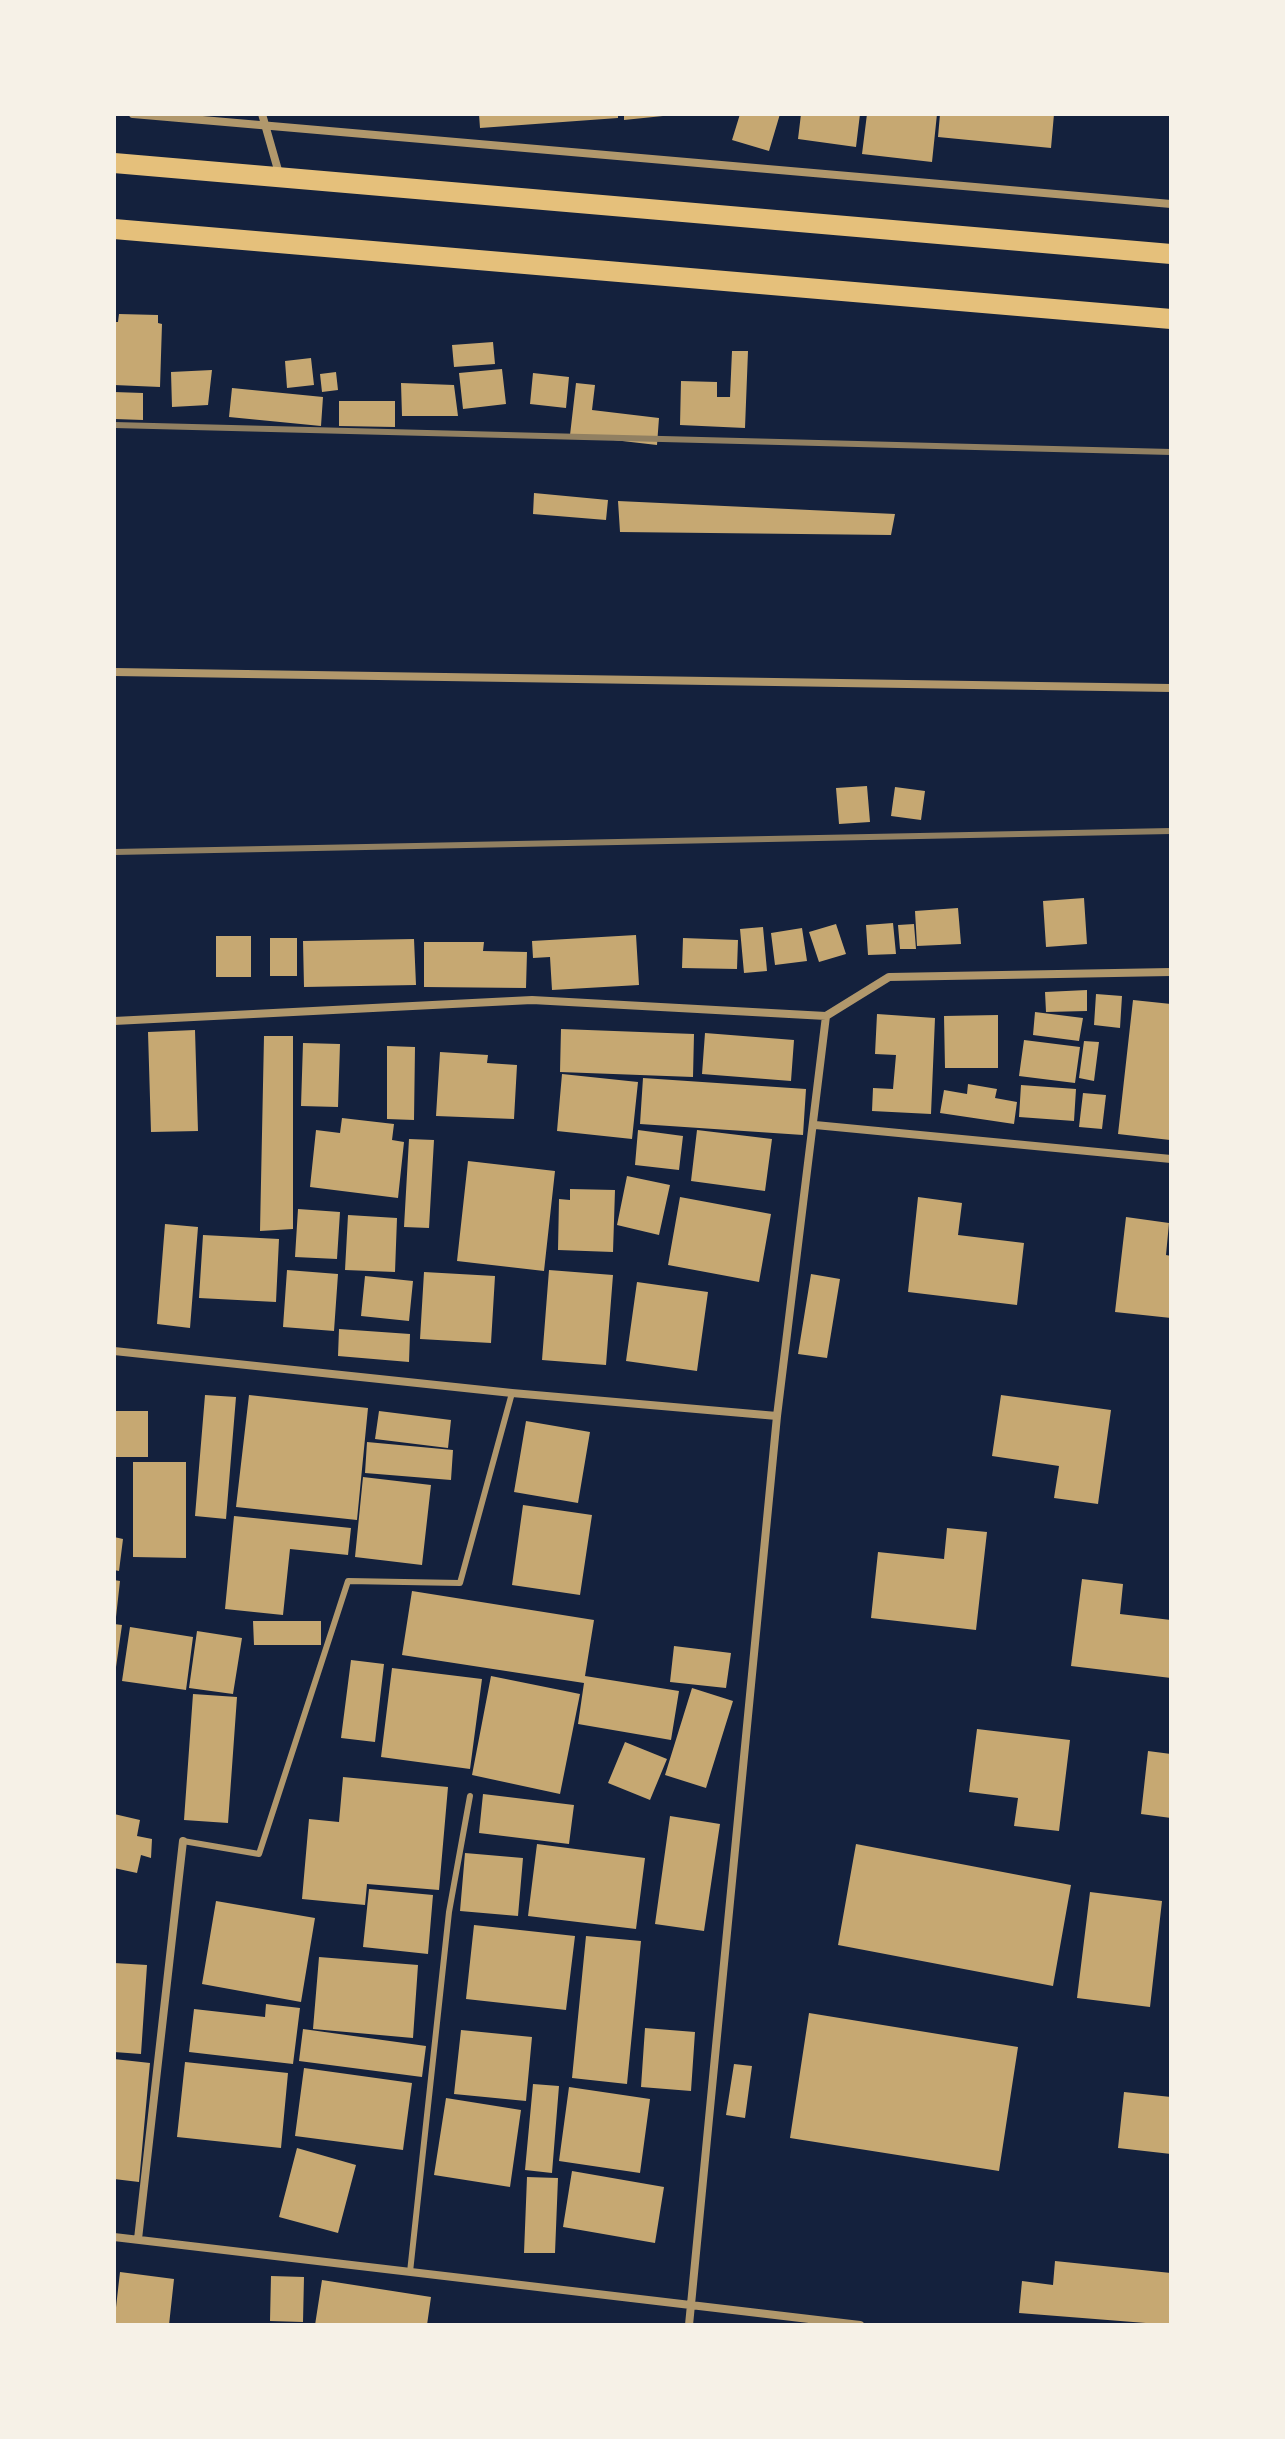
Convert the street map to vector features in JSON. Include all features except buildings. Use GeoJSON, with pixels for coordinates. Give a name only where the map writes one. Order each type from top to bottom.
{"type":"FeatureCollection","features":[{"type":"Feature","properties":{"kind":"main road"},"geometry":{"type":"LineString","coordinates":[[114,163],[1171,254]]}},
{"type":"Feature","properties":{"kind":"main road"},"geometry":{"type":"LineString","coordinates":[[114,229],[1171,319]]}},
{"type":"Feature","properties":{"kind":"street"},"geometry":{"type":"LineString","coordinates":[[133,114],[266,128],[1171,204]]}},
{"type":"Feature","properties":{"kind":"street"},"geometry":{"type":"LineString","coordinates":[[262,114],[280,178]]}},
{"type":"Feature","properties":{"kind":"street"},"geometry":{"type":"LineString","coordinates":[[114,672],[1171,688]]}},
{"type":"Feature","properties":{"kind":"street"},"geometry":{"type":"LineString","coordinates":[[114,1021],[532,1000],[826,1016],[889,977],[1171,972]]}},
{"type":"Feature","properties":{"kind":"street"},"geometry":{"type":"LineString","coordinates":[[689,2325],[777,1416],[826,1016]]}},
{"type":"Feature","properties":{"kind":"street"},"geometry":{"type":"LineString","coordinates":[[815,1125],[1171,1159]]}},
{"type":"Feature","properties":{"kind":"street"},"geometry":{"type":"LineString","coordinates":[[114,1351],[512,1393],[777,1416]]}},
{"type":"Feature","properties":{"kind":"street"},"geometry":{"type":"LineString","coordinates":[[138,2239],[183,1841]]}},
{"type":"Feature","properties":{"kind":"street"},"geometry":{"type":"LineString","coordinates":[[114,2237],[860,2325]]}},
{"type":"Feature","properties":{"kind":"lane"},"geometry":{"type":"LineString","coordinates":[[183,1841],[259,1854],[348,1581],[460,1583],[512,1393]]}},
{"type":"Feature","properties":{"kind":"lane"},"geometry":{"type":"LineString","coordinates":[[410,2272],[449,1912],[470,1796]]}},
{"type":"Feature","properties":{"kind":"railway"},"geometry":{"type":"LineString","coordinates":[[114,425],[1171,452]]}},
{"type":"Feature","properties":{"kind":"railway"},"geometry":{"type":"LineString","coordinates":[[114,852],[1171,831]]}}]}
